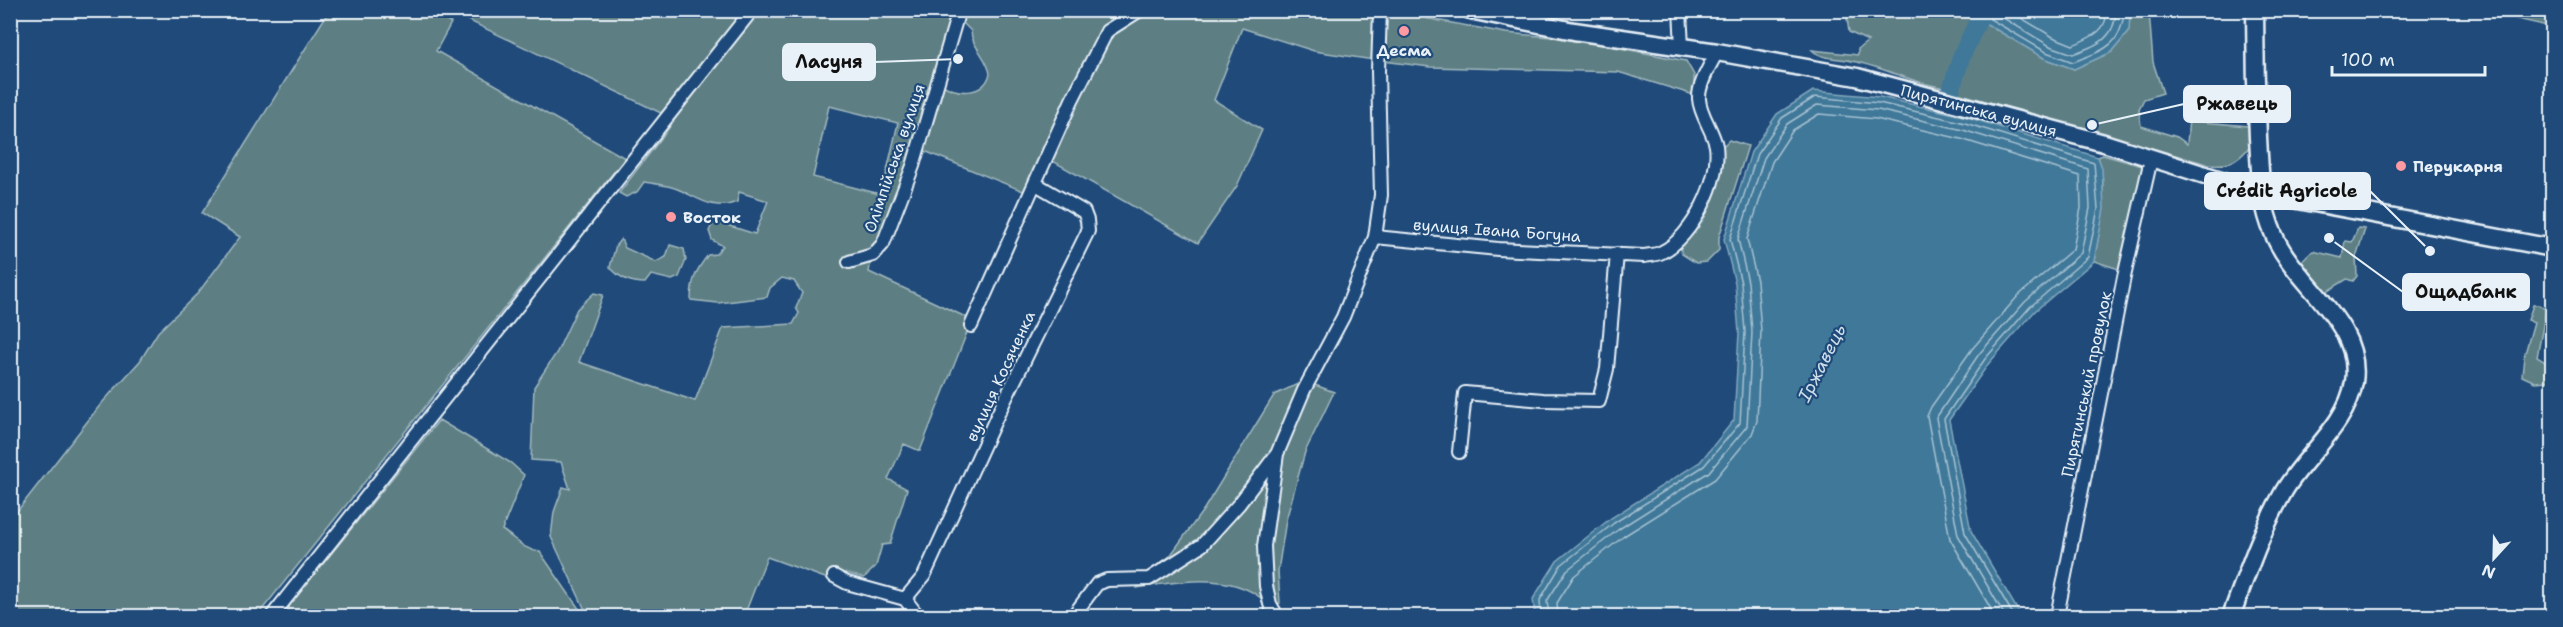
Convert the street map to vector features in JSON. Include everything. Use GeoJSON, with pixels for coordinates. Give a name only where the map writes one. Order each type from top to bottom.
{"type":"FeatureCollection","features":[{"type":"Feature","properties":{"kind":"main road","name":"Пирятинська вулиця"},"geometry":{"type":"LineString","coordinates":[[1470,10],[1574,31],[1717,52],[1857,77],[1981,109],[2262,193],[2553,248]]}},
{"type":"Feature","properties":{"kind":"main road"},"geometry":{"type":"LineString","coordinates":[[2231,616],[2259,541],[2285,489],[2351,398],[2355,378],[2354,354],[2348,340],[2340,326],[2285,255],[2274,235],[2262,193],[2255,10]]}},
{"type":"Feature","properties":{"kind":"street"},"geometry":{"type":"LineString","coordinates":[[272,616],[752,10]]}},
{"type":"Feature","properties":{"kind":"street","name":"Олімпійська вулиця"},"geometry":{"type":"LineString","coordinates":[[849,262],[873,255],[883,244],[913,166],[959,10]]}},
{"type":"Feature","properties":{"kind":"street"},"geometry":{"type":"LineString","coordinates":[[971,326],[1072,100],[1107,31],[1140,10]]}},
{"type":"Feature","properties":{"kind":"street"},"geometry":{"type":"LineString","coordinates":[[1073,616],[1097,584],[1107,580],[1149,579],[1202,545],[1239,504],[1277,454],[1304,390],[1344,316],[1375,237],[1381,195],[1378,59],[1380,10]]}},
{"type":"Feature","properties":{"kind":"street"},"geometry":{"type":"LineString","coordinates":[[1680,10],[1682,47]]}},
{"type":"Feature","properties":{"kind":"street","name":"вулиця Івана Богуна"},"geometry":{"type":"LineString","coordinates":[[1375,237],[1498,249],[1644,256],[1662,252],[1686,232],[1702,206],[1714,170],[1716,145],[1699,98],[1707,70],[1717,52]]}},
{"type":"Feature","properties":{"kind":"street","name":"Пирятинський провулок"},"geometry":{"type":"LineString","coordinates":[[2057,616],[2124,277],[2151,159]]}},
{"type":"Feature","properties":{"kind":"street","name":"вулиця Косяченка"},"geometry":{"type":"LineString","coordinates":[[904,599],[924,576],[1088,231],[1084,212],[1036,184]]}},
{"type":"Feature","properties":{"kind":"street"},"geometry":{"type":"LineString","coordinates":[[1460,452],[1465,393],[1543,400],[1599,401],[1607,369],[1617,254]]}},
{"type":"Feature","properties":{"kind":"street"},"geometry":{"type":"LineString","coordinates":[[1277,454],[1264,554],[1266,586],[1270,604],[1277,616]]}},
{"type":"Feature","properties":{"kind":"street"},"geometry":{"type":"LineString","coordinates":[[834,576],[847,583],[904,599],[918,616]]}},
{"type":"Feature","properties":{"kind":"green space"},"geometry":{"type":"Polygon","coordinates":[[[329,11],[425,11],[451,23],[436,51],[625,158],[257,616],[11,616],[11,519],[101,404],[140,361],[158,332],[198,293],[240,237],[202,213],[329,11]]]}},
{"type":"Feature","properties":{"kind":"green space"},"geometry":{"type":"Polygon","coordinates":[[[449,11],[958,11],[911,166],[872,254],[869,272],[972,320],[920,451],[904,444],[888,479],[907,489],[890,544],[882,545],[876,566],[864,578],[845,573],[839,583],[767,557],[744,616],[590,616],[587,614],[551,537],[554,512],[563,487],[570,489],[561,462],[531,460],[534,387],[557,352],[577,309],[594,293],[603,295],[579,362],[695,401],[723,328],[793,324],[799,313],[796,308],[802,293],[794,281],[782,278],[770,288],[767,297],[718,303],[691,300],[693,281],[700,266],[708,255],[716,254],[723,246],[712,240],[709,231],[714,221],[755,234],[768,201],[739,192],[737,202],[715,205],[673,187],[644,182],[637,192],[626,197],[619,193],[694,91],[684,85],[661,113],[449,11]],[[829,106],[813,177],[884,195],[888,176],[886,175],[898,123],[829,106]]]}},
{"type":"Feature","properties":{"kind":"green space"},"geometry":{"type":"Polygon","coordinates":[[[961,11],[1125,11],[1106,25],[1028,193],[922,150],[941,84],[954,90],[976,90],[982,87],[990,74],[971,31],[959,19],[961,11]]]}},
{"type":"Feature","properties":{"kind":"green space"},"geometry":{"type":"Polygon","coordinates":[[[1151,11],[1387,11],[1506,33],[1574,39],[1686,61],[1694,75],[1694,95],[1618,72],[1430,67],[1367,59],[1314,51],[1242,28],[1214,100],[1262,130],[1237,186],[1198,243],[1051,160],[1107,39],[1151,11]]]}},
{"type":"Feature","properties":{"kind":"green space"},"geometry":{"type":"Polygon","coordinates":[[[1846,11],[1938,11],[1948,14],[1970,14],[2044,58],[2074,69],[2112,52],[2129,31],[2130,11],[2149,11],[2153,62],[2163,93],[2144,99],[2139,109],[2141,126],[2177,137],[2187,144],[2189,118],[2192,121],[2248,126],[2249,147],[2236,160],[2207,164],[1954,92],[1961,67],[1957,61],[1946,88],[1922,83],[1864,64],[1825,57],[1812,50],[1858,55],[1858,49],[1868,41],[1849,32],[1846,11]]]}},
{"type":"Feature","properties":{"kind":"green space"},"geometry":{"type":"Polygon","coordinates":[[[2482,11],[2546,11],[2552,14],[2552,27],[2482,11]]]}},
{"type":"Feature","properties":{"kind":"green space"},"geometry":{"type":"Polygon","coordinates":[[[1729,140],[1748,146],[1719,237],[1719,250],[1707,262],[1696,263],[1682,254],[1679,245],[1717,179],[1723,146],[1729,140]]]}},
{"type":"Feature","properties":{"kind":"green space"},"geometry":{"type":"Polygon","coordinates":[[[2103,155],[2146,167],[2125,271],[2094,261],[2103,196],[2098,157],[2103,155]]]}},
{"type":"Feature","properties":{"kind":"green space"},"geometry":{"type":"Polygon","coordinates":[[[2358,228],[2365,229],[2356,257],[2357,276],[2353,281],[2347,279],[2326,292],[2308,278],[2302,261],[2313,251],[2342,258],[2345,241],[2352,242],[2358,228]]]}},
{"type":"Feature","properties":{"kind":"green space"},"geometry":{"type":"Polygon","coordinates":[[[621,239],[625,248],[656,262],[666,257],[670,245],[684,249],[686,260],[679,277],[672,280],[651,275],[645,283],[621,277],[610,267],[616,245],[621,239]]]}},
{"type":"Feature","properties":{"kind":"green space"},"geometry":{"type":"Polygon","coordinates":[[[2533,305],[2539,305],[2546,310],[2537,357],[2545,362],[2552,358],[2552,375],[2549,375],[2547,381],[2535,382],[2522,376],[2524,357],[2534,322],[2528,320],[2533,305]]]}},
{"type":"Feature","properties":{"kind":"green space"},"geometry":{"type":"Polygon","coordinates":[[[1304,381],[1334,392],[1305,452],[1286,520],[1278,571],[1280,603],[1270,607],[1257,595],[1242,587],[1208,581],[1137,588],[1139,578],[1170,556],[1204,509],[1274,395],[1304,381]]]}},
{"type":"Feature","properties":{"kind":"green space"},"geometry":{"type":"Polygon","coordinates":[[[439,420],[511,463],[524,475],[502,530],[525,547],[540,552],[584,616],[281,616],[439,420]]]}},
{"type":"Feature","properties":{"kind":"water"},"geometry":{"type":"Polygon","coordinates":[[[1938,11],[2130,11],[2129,31],[2112,52],[2074,69],[2044,58],[1970,14],[1948,14],[1938,11]]]}},
{"type":"Feature","properties":{"kind":"water"},"geometry":{"type":"Polygon","coordinates":[[[1813,91],[1880,97],[1967,117],[2098,157],[2102,168],[2104,209],[2094,261],[2035,311],[1989,363],[1949,420],[1971,531],[2021,616],[1535,616],[1533,599],[1557,561],[1611,518],[1700,462],[1734,420],[1739,333],[1735,283],[1724,239],[1751,152],[1777,114],[1813,91]]]}},
{"type":"Feature","properties":{"kind":"waterway","name":"Іржавець"},"geometry":{"type":"LineString","coordinates":[[1947,103],[1962,55],[1983,10]]}},
{"type":"Feature","properties":{"kind":"place","name":"Десма"},"geometry":{"type":"Point","coordinates":[1404,31]}},
{"type":"Feature","properties":{"kind":"place","name":"Ласуня"},"geometry":{"type":"Point","coordinates":[958,59]}},
{"type":"Feature","properties":{"kind":"place","name":"Ржавець"},"geometry":{"type":"Point","coordinates":[2092,125]}},
{"type":"Feature","properties":{"kind":"place","name":"Перукарня"},"geometry":{"type":"Point","coordinates":[2401,166]}},
{"type":"Feature","properties":{"kind":"place","name":"Восток"},"geometry":{"type":"Point","coordinates":[671,217]}},
{"type":"Feature","properties":{"kind":"place","name":"Ощадбанк"},"geometry":{"type":"Point","coordinates":[2329,238]}},
{"type":"Feature","properties":{"kind":"place","name":"Crédit Agricole"},"geometry":{"type":"Point","coordinates":[2430,251]}}]}
